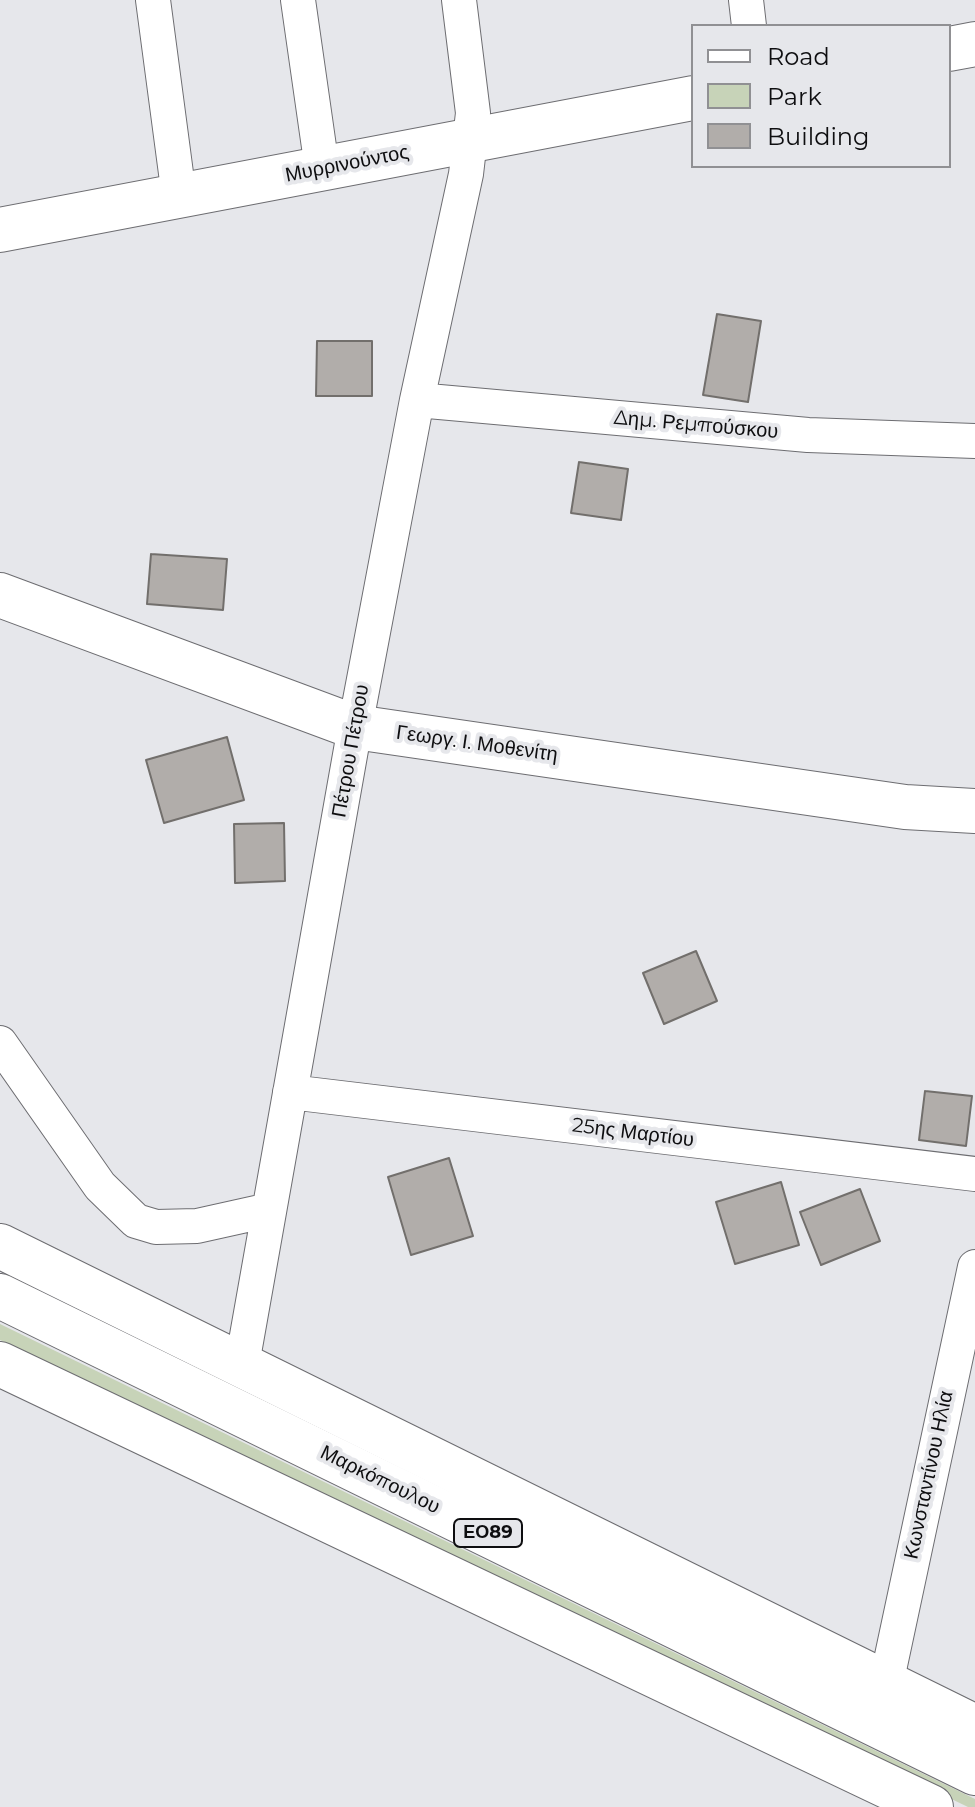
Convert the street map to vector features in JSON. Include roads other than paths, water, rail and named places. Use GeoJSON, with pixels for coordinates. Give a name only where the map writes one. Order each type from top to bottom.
{"type":"FeatureCollection","features":[{"type":"Feature","properties":{"kind":"main road"},"geometry":{"type":"LineString","coordinates":[[951,49],[975,44]]}},
{"type":"Feature","properties":{"kind":"main road","name":"Μυρρινούντος"},"geometry":{"type":"LineString","coordinates":[[0,230],[691,98]]}},
{"type":"Feature","properties":{"kind":"main road","name":"Γεωργ. Ι. Μοθενίτη"},"geometry":{"type":"LineString","coordinates":[[0,595],[355,727],[905,807],[975,811]]}},
{"type":"Feature","properties":{"kind":"main road"},"geometry":{"type":"LineString","coordinates":[[0,1246],[975,1727]]}},
{"type":"Feature","properties":{"kind":"main road","name":"Μαρκόπουλου"},"geometry":{"type":"LineString","coordinates":[[0,1296],[975,1773]]}},
{"type":"Feature","properties":{"kind":"main road","name":"ΕΟ89"},"geometry":{"type":"LineString","coordinates":[[0,1364],[910,1802]]}},
{"type":"Feature","properties":{"kind":"street"},"geometry":{"type":"LineString","coordinates":[[153,0],[179,196]]}},
{"type":"Feature","properties":{"kind":"street"},"geometry":{"type":"LineString","coordinates":[[298,0],[322,168]]}},
{"type":"Feature","properties":{"kind":"street","name":"Πέτρου Πέτρου"},"geometry":{"type":"LineString","coordinates":[[242,1364],[355,727],[417,400],[466,174],[473,113],[459,0]]}},
{"type":"Feature","properties":{"kind":"street"},"geometry":{"type":"LineString","coordinates":[[746,0],[749,24]]}},
{"type":"Feature","properties":{"kind":"street","name":"Δημ. Ρεμπούσκου"},"geometry":{"type":"LineString","coordinates":[[417,400],[808,435],[975,441]]}},
{"type":"Feature","properties":{"kind":"street"},"geometry":{"type":"LineString","coordinates":[[0,1043],[100,1186],[136,1221],[156,1227],[197,1226],[269,1210]]}},
{"type":"Feature","properties":{"kind":"street","name":"25ης Μαρτίου"},"geometry":{"type":"LineString","coordinates":[[290,1092],[975,1174]]}},
{"type":"Feature","properties":{"kind":"street","name":"Κωνσταντίνου Ηλία"},"geometry":{"type":"LineString","coordinates":[[886,1684],[975,1267]]}}]}
